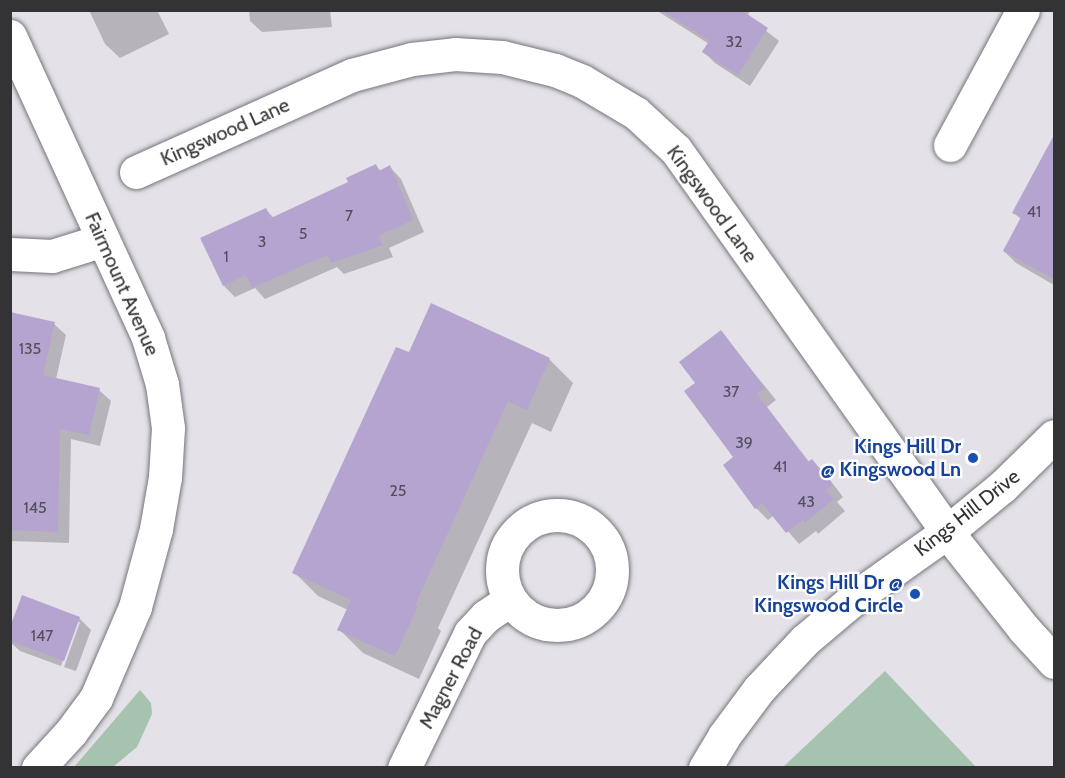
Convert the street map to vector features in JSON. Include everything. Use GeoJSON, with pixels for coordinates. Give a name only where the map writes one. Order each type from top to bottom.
{"type":"FeatureCollection","features":[{"type":"Feature","properties":{"kind":"street"},"geometry":{"type":"LineString","coordinates":[[950,145],[1023,10]]}},
{"type":"Feature","properties":{"kind":"street","name":"Fairmount Avenue"},"geometry":{"type":"LineString","coordinates":[[10,36],[155,359],[168,428],[165,477],[156,529],[135,607],[111,668],[85,715],[38,768]]}},
{"type":"Feature","properties":{"kind":"street","name":"Kingswood Lane"},"geometry":{"type":"LineString","coordinates":[[136,172],[352,75],[411,59],[455,54],[502,57],[555,70],[582,81],[636,113],[675,150],[947,532],[1023,628],[1054,662]]}},
{"type":"Feature","properties":{"kind":"street"},"geometry":{"type":"LineString","coordinates":[[10,255],[52,256],[103,240]]}},
{"type":"Feature","properties":{"kind":"street","name":"Kings Hill Drive"},"geometry":{"type":"LineString","coordinates":[[705,768],[753,697],[806,640],[857,596],[947,532],[1011,480],[1054,436]]}},
{"type":"Feature","properties":{"kind":"street","name":"Magner Road"},"geometry":{"type":"LineString","coordinates":[[404,768],[470,633],[480,621],[510,600]]}},
{"type":"Feature","properties":{"kind":"green space"},"geometry":{"type":"Polygon","coordinates":[[[885,671],[976,767],[783,767],[885,671]]]}},
{"type":"Feature","properties":{"kind":"green space"},"geometry":{"type":"Polygon","coordinates":[[[140,690],[151,703],[152,714],[137,747],[113,767],[74,767],[140,690]]]}},
{"type":"Feature","properties":{"kind":"building"},"geometry":{"type":"Polygon","coordinates":[[[661,10],[741,10],[768,28],[738,75],[702,52],[709,41],[661,10]]]}},
{"type":"Feature","properties":{"kind":"building"},"geometry":{"type":"Polygon","coordinates":[[[1054,135],[1054,279],[1003,251],[1021,217],[1012,213],[1054,135]]]}},
{"type":"Feature","properties":{"kind":"building"},"geometry":{"type":"Polygon","coordinates":[[[376,164],[379,171],[390,165],[413,220],[378,236],[383,245],[331,263],[327,255],[252,288],[246,275],[223,286],[200,238],[266,208],[271,218],[348,182],[346,178],[376,164]]]}},
{"type":"Feature","properties":{"kind":"building"},"geometry":{"type":"Polygon","coordinates":[[[431,303],[550,358],[527,410],[508,401],[415,605],[418,606],[395,656],[337,630],[351,600],[292,573],[396,347],[409,352],[431,303]]]}},
{"type":"Feature","properties":{"kind":"building"},"geometry":{"type":"Polygon","coordinates":[[[10,312],[55,322],[43,375],[100,388],[89,435],[60,429],[58,532],[10,530],[10,312]]]}},
{"type":"Feature","properties":{"kind":"building"},"geometry":{"type":"Polygon","coordinates":[[[721,330],[765,388],[757,394],[808,462],[812,459],[833,485],[826,490],[834,499],[805,523],[803,520],[786,533],[762,503],[755,509],[723,465],[733,457],[684,391],[695,383],[679,362],[721,330]]]}},
{"type":"Feature","properties":{"kind":"building"},"geometry":{"type":"Polygon","coordinates":[[[22,595],[80,617],[64,661],[10,641],[10,627],[22,595]]]}},
{"type":"Feature","properties":{"kind":"place","name":"Kings Hill Dr @ Kingswood Ln"},"geometry":{"type":"Point","coordinates":[973,458]}},
{"type":"Feature","properties":{"kind":"place","name":"Kings Hill Dr @ Kingswood Circle"},"geometry":{"type":"Point","coordinates":[915,594]}}]}
